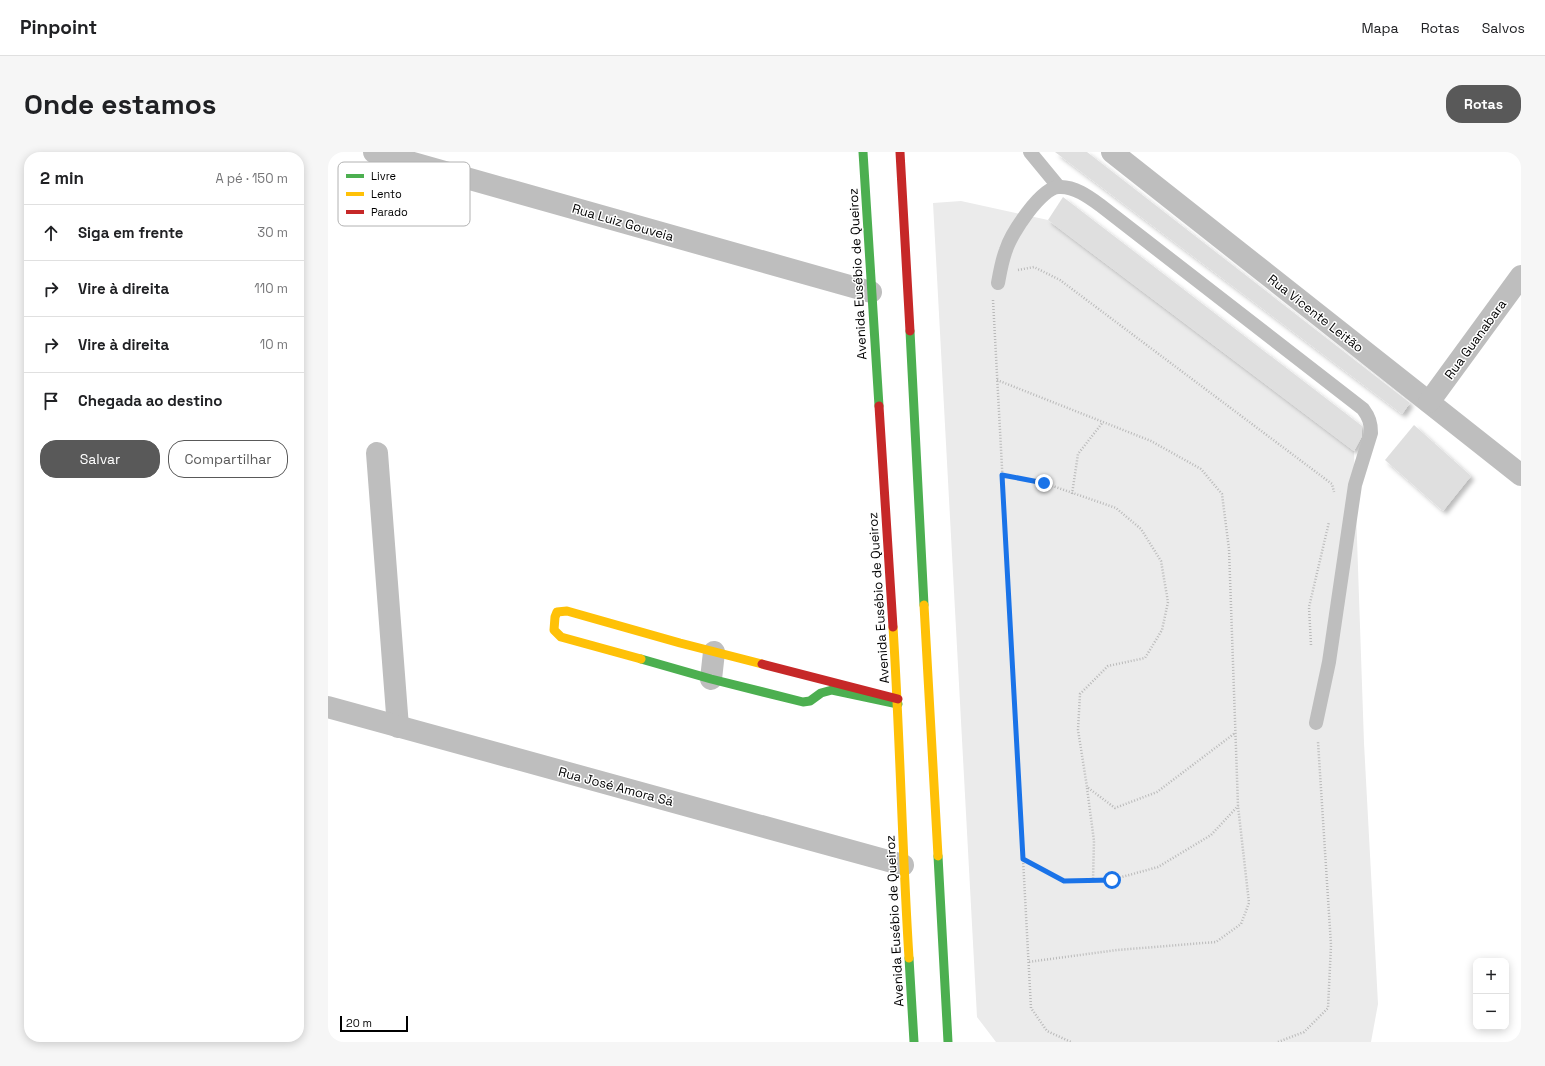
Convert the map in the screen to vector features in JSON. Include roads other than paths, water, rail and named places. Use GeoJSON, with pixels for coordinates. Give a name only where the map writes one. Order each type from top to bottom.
{"type":"FeatureCollection","features":[{"type":"Feature","properties":{"kind":"main road","name":"Avenida Eusébio de Queiroz"},"geometry":{"type":"LineString","coordinates":[[863,152],[898,702],[903,865],[914,1042]]}},
{"type":"Feature","properties":{"kind":"main road"},"geometry":{"type":"LineString","coordinates":[[900,152],[948,1042]]}},
{"type":"Feature","properties":{"kind":"main road"},"geometry":{"type":"LineString","coordinates":[[567,611],[898,702],[832,690],[821,693],[810,701],[803,702],[711,679],[561,637],[554,630],[555,617],[557,612],[567,611]]}},
{"type":"Feature","properties":{"kind":"street","name":"Rua Luiz Gouveia"},"geometry":{"type":"LineString","coordinates":[[374,152],[410,162]]}},
{"type":"Feature","properties":{"kind":"street","name":"Rua Vicente Leitão"},"geometry":{"type":"LineString","coordinates":[[1112,152],[1521,475]]}},
{"type":"Feature","properties":{"kind":"street","name":"Rua Luiz Gouveia"},"geometry":{"type":"LineString","coordinates":[[470,179],[871,292]]}},
{"type":"Feature","properties":{"kind":"street","name":"Rua Guanabara"},"geometry":{"type":"LineString","coordinates":[[1429,402],[1521,276]]}},
{"type":"Feature","properties":{"kind":"street"},"geometry":{"type":"LineString","coordinates":[[377,453],[398,727]]}},
{"type":"Feature","properties":{"kind":"street"},"geometry":{"type":"LineString","coordinates":[[676,669],[680,643]]}},
{"type":"Feature","properties":{"kind":"street"},"geometry":{"type":"LineString","coordinates":[[711,679],[714,652]]}},
{"type":"Feature","properties":{"kind":"street"},"geometry":{"type":"LineString","coordinates":[[803,702],[806,676]]}},
{"type":"Feature","properties":{"kind":"street","name":"Rua José Amora Sá"},"geometry":{"type":"LineString","coordinates":[[328,707],[903,865]]}},
{"type":"Feature","properties":{"kind":"lane"},"geometry":{"type":"LineString","coordinates":[[1030,152],[1058,186]]}},
{"type":"Feature","properties":{"kind":"lane"},"geometry":{"type":"LineString","coordinates":[[998,283],[1006,249],[1026,214],[1046,192],[1058,186],[1070,188],[1083,193],[1100,205],[1363,409],[1369,417],[1371,433],[1355,485],[1329,662],[1316,723]]}}]}
